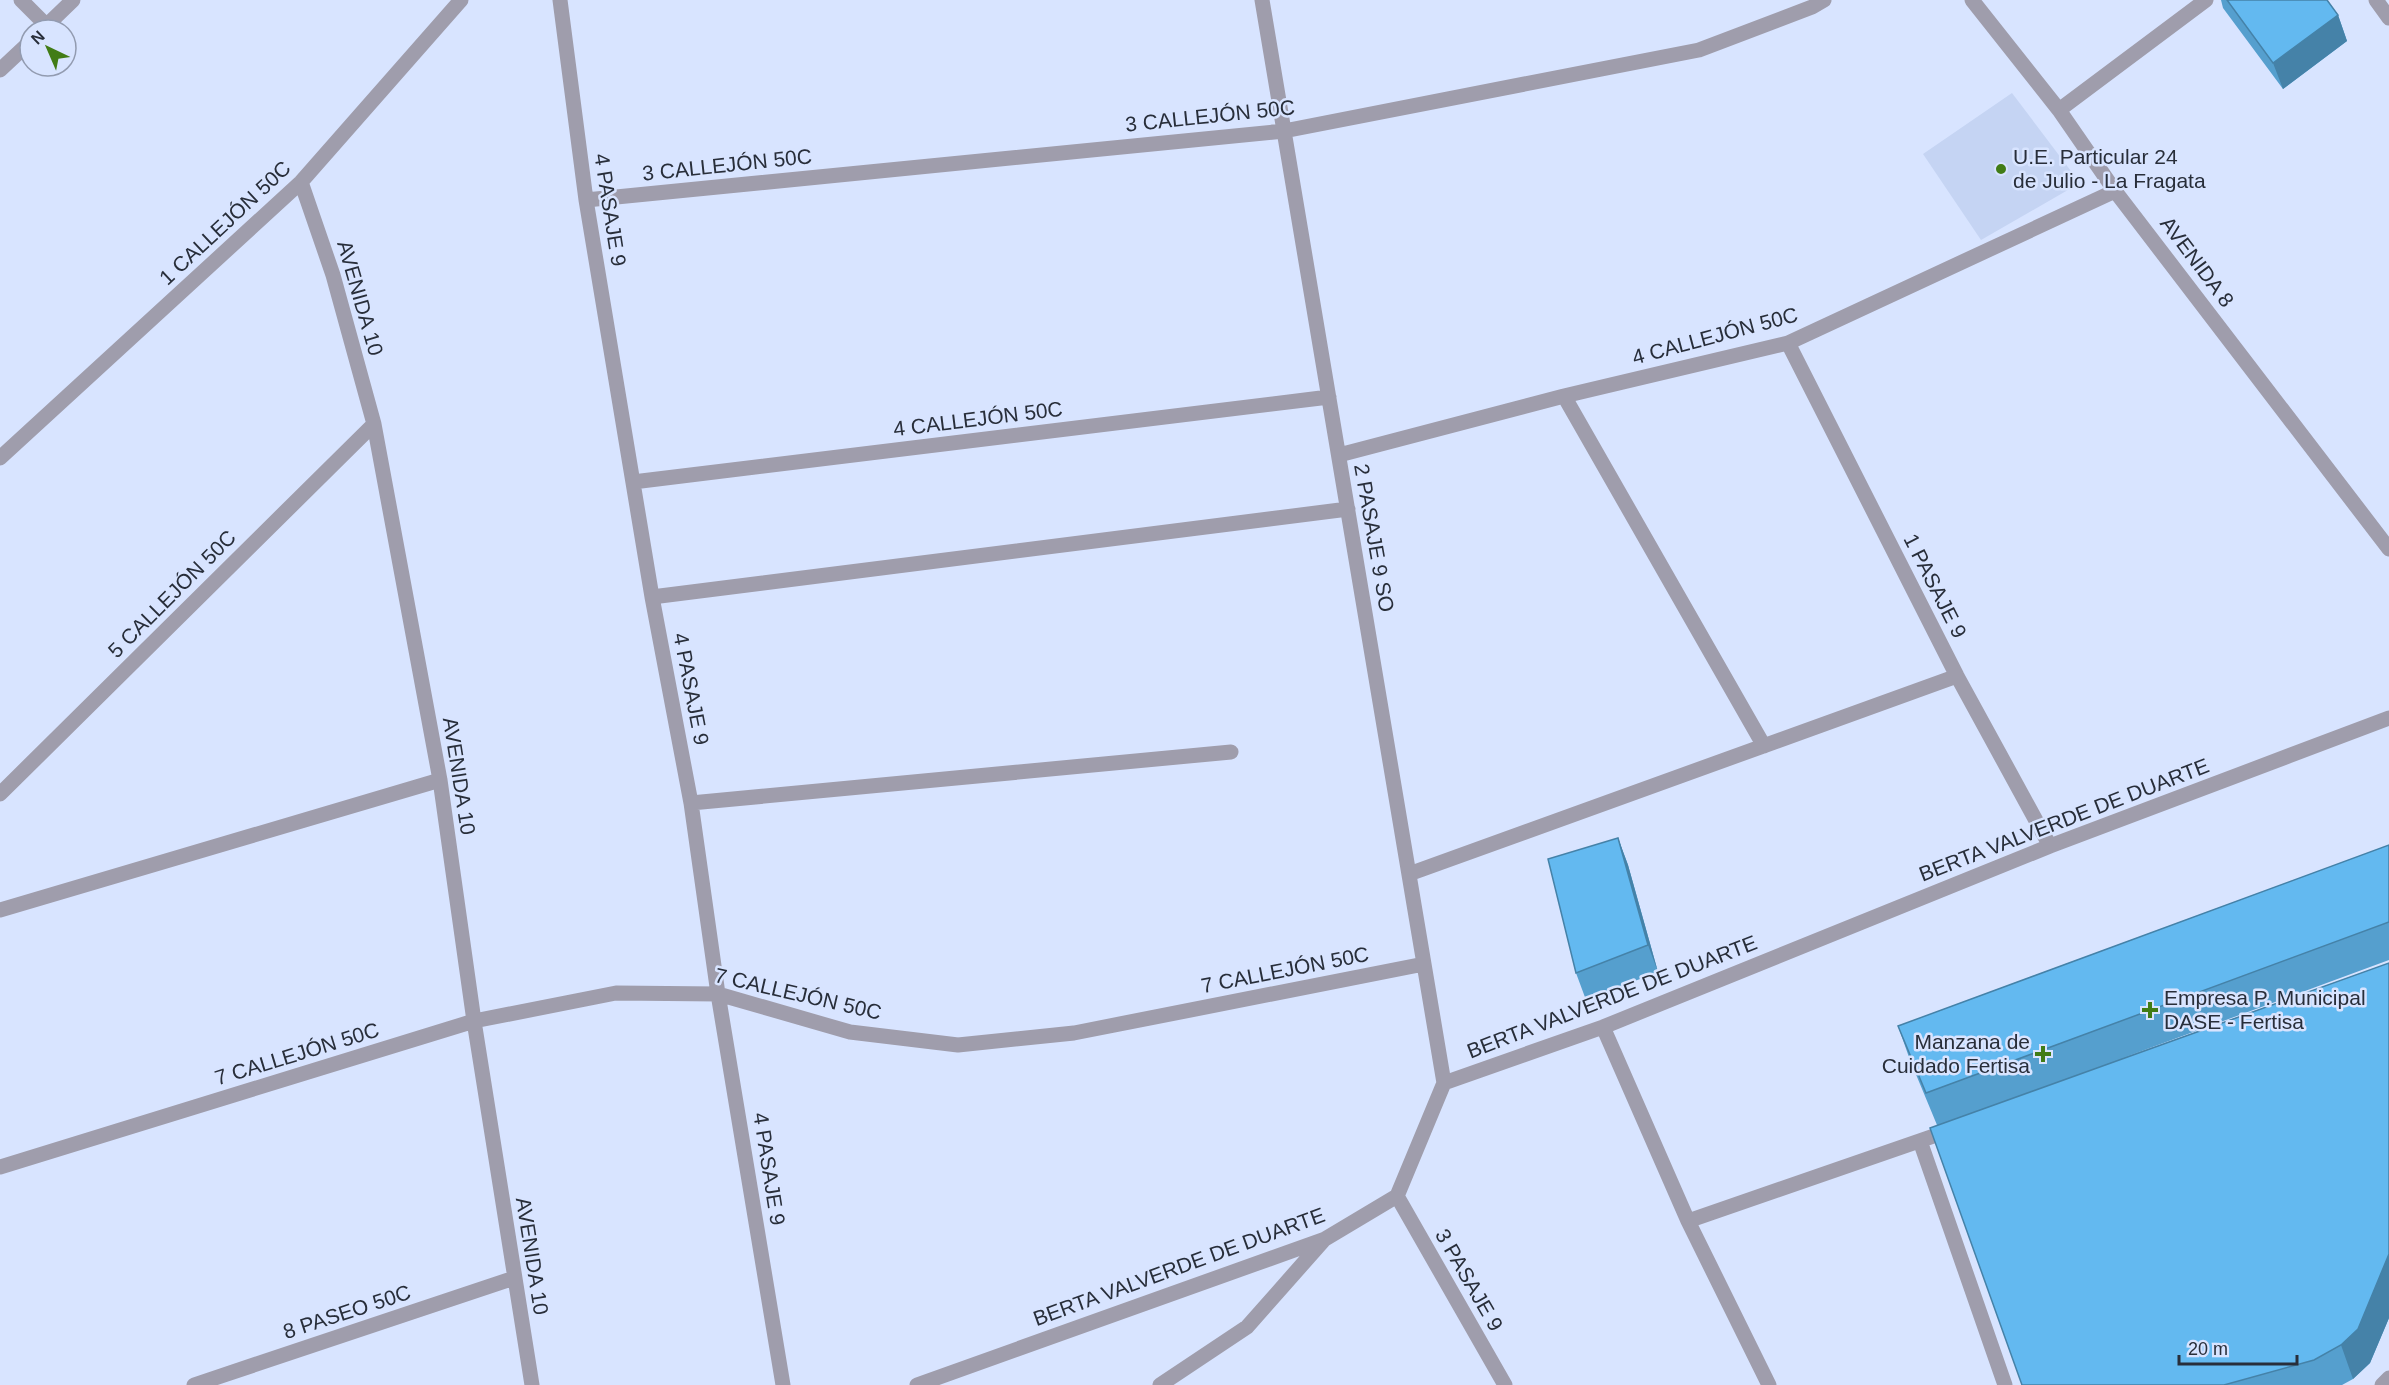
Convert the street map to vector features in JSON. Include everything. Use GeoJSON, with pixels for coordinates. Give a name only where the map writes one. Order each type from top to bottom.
{"type":"FeatureCollection","features":[{"type":"Feature","properties":{"kind":"street"},"geometry":{"type":"LineString","coordinates":[[21,0],[36,18]]}},
{"type":"Feature","properties":{"kind":"street"},"geometry":{"type":"LineString","coordinates":[[54,18],[73,0]]}},
{"type":"Feature","properties":{"kind":"street","name":"1 CALLEJÓN 50C"},"geometry":{"type":"LineString","coordinates":[[0,458],[302,182],[461,0]]}},
{"type":"Feature","properties":{"kind":"street","name":"4 PASAJE 9"},"geometry":{"type":"LineString","coordinates":[[560,0],[586,200],[652,597],[691,803],[718,994],[783,1385]]}},
{"type":"Feature","properties":{"kind":"street","name":"2 PASAJE 9 SO"},"geometry":{"type":"LineString","coordinates":[[1262,0],[1444,1083]]}},
{"type":"Feature","properties":{"kind":"street","name":"3 CALLEJÓN 50C"},"geometry":{"type":"LineString","coordinates":[[586,200],[1284,131],[1699,50],[1812,7],[1824,0]]}},
{"type":"Feature","properties":{"kind":"street","name":"AVENIDA 8"},"geometry":{"type":"LineString","coordinates":[[1972,0],[2059,110],[2115,190],[2389,549]]}},
{"type":"Feature","properties":{"kind":"street"},"geometry":{"type":"LineString","coordinates":[[2059,110],[2206,0]]}},
{"type":"Feature","properties":{"kind":"street"},"geometry":{"type":"LineString","coordinates":[[2376,0],[2389,18]]}},
{"type":"Feature","properties":{"kind":"street"},"geometry":{"type":"LineString","coordinates":[[0,70],[18,53]]}},
{"type":"Feature","properties":{"kind":"street","name":"AVENIDA 10"},"geometry":{"type":"LineString","coordinates":[[302,182],[333,275],[374,424],[440,780],[474,1021],[532,1385]]}},
{"type":"Feature","properties":{"kind":"street","name":"4 CALLEJÓN 50C"},"geometry":{"type":"LineString","coordinates":[[1339,455],[1564,396],[1788,343],[2115,190]]}},
{"type":"Feature","properties":{"kind":"street","name":"1 PASAJE 9"},"geometry":{"type":"LineString","coordinates":[[1788,343],[1957,676],[2050,846]]}},
{"type":"Feature","properties":{"kind":"street"},"geometry":{"type":"LineString","coordinates":[[1564,396],[1764,746]]}},
{"type":"Feature","properties":{"kind":"street","name":"4 CALLEJÓN 50C"},"geometry":{"type":"LineString","coordinates":[[633,482],[1329,397]]}},
{"type":"Feature","properties":{"kind":"street","name":"5 CALLEJÓN 50C"},"geometry":{"type":"LineString","coordinates":[[0,794],[374,424]]}},
{"type":"Feature","properties":{"kind":"street"},"geometry":{"type":"LineString","coordinates":[[652,597],[1348,509]]}},
{"type":"Feature","properties":{"kind":"street"},"geometry":{"type":"LineString","coordinates":[[1409,874],[1957,676]]}},
{"type":"Feature","properties":{"kind":"street","name":"BERTA VALVERDE DE DUARTE"},"geometry":{"type":"LineString","coordinates":[[1444,1083],[1603,1027],[2050,846],[2389,718]]}},
{"type":"Feature","properties":{"kind":"street"},"geometry":{"type":"LineString","coordinates":[[691,803],[1231,752]]}},
{"type":"Feature","properties":{"kind":"street"},"geometry":{"type":"LineString","coordinates":[[0,910],[440,780]]}},
{"type":"Feature","properties":{"kind":"street","name":"7 CALLEJÓN 50C"},"geometry":{"type":"LineString","coordinates":[[0,1167],[474,1021],[616,993],[718,994],[850,1032],[958,1045],[1074,1033],[1424,964]]}},
{"type":"Feature","properties":{"kind":"street"},"geometry":{"type":"LineString","coordinates":[[1603,1027],[1688,1221],[1769,1385]]}},
{"type":"Feature","properties":{"kind":"street"},"geometry":{"type":"LineString","coordinates":[[1397,1196],[1444,1083]]}},
{"type":"Feature","properties":{"kind":"street"},"geometry":{"type":"LineString","coordinates":[[1688,1221],[1965,1125]]}},
{"type":"Feature","properties":{"kind":"street"},"geometry":{"type":"LineString","coordinates":[[1920,1141],[2005,1385]]}},
{"type":"Feature","properties":{"kind":"street","name":"BERTA VALVERDE DE DUARTE"},"geometry":{"type":"LineString","coordinates":[[917,1385],[1325,1239],[1397,1196]]}},
{"type":"Feature","properties":{"kind":"street","name":"3 PASAJE 9"},"geometry":{"type":"LineString","coordinates":[[1397,1196],[1505,1385]]}},
{"type":"Feature","properties":{"kind":"street"},"geometry":{"type":"LineString","coordinates":[[1160,1385],[1246,1327],[1325,1239]]}},
{"type":"Feature","properties":{"kind":"street","name":"8 PASEO 50C"},"geometry":{"type":"LineString","coordinates":[[194,1385],[514,1278]]}},
{"type":"Feature","properties":{"kind":"street"},"geometry":{"type":"LineString","coordinates":[[2382,1385],[2389,1378]]}},
{"type":"Feature","properties":{"kind":"shaded area","name":"U.E. Particular 24 de Julio - La Fragata"},"geometry":{"type":"Polygon","coordinates":[[[2012,93],[2080,183],[1981,240],[1923,154],[2012,93]]]}},
{"type":"Feature","properties":{"kind":"building"},"geometry":{"type":"Polygon","coordinates":[[[2227,0],[2327,0],[2338,15],[2273,63],[2227,0]]]}},
{"type":"Feature","properties":{"kind":"building"},"geometry":{"type":"Polygon","coordinates":[[[1618,838],[1648,945],[1576,973],[1548,859],[1618,838]]]}},
{"type":"Feature","properties":{"kind":"building"},"geometry":{"type":"Polygon","coordinates":[[[2389,845],[2389,922],[1926,1093],[1898,1026],[2389,845]]]}},
{"type":"Feature","properties":{"kind":"building"},"geometry":{"type":"Polygon","coordinates":[[[2389,963],[2389,1254],[2358,1329],[2341,1345],[2314,1360],[2224,1385],[2022,1385],[1930,1128],[2389,963]]]}},
{"type":"Feature","properties":{"kind":"place","name":"U.E. Particular 24 de Julio - La Fragata"},"geometry":{"type":"Point","coordinates":[2001,169]}},
{"type":"Feature","properties":{"kind":"place","name":"Empresa P. Municipal DASE - Fertisa"},"geometry":{"type":"Point","coordinates":[2150,1010]}},
{"type":"Feature","properties":{"kind":"place","name":"Manzana de Cuidado Fertisa"},"geometry":{"type":"Point","coordinates":[2043,1054]}}]}
